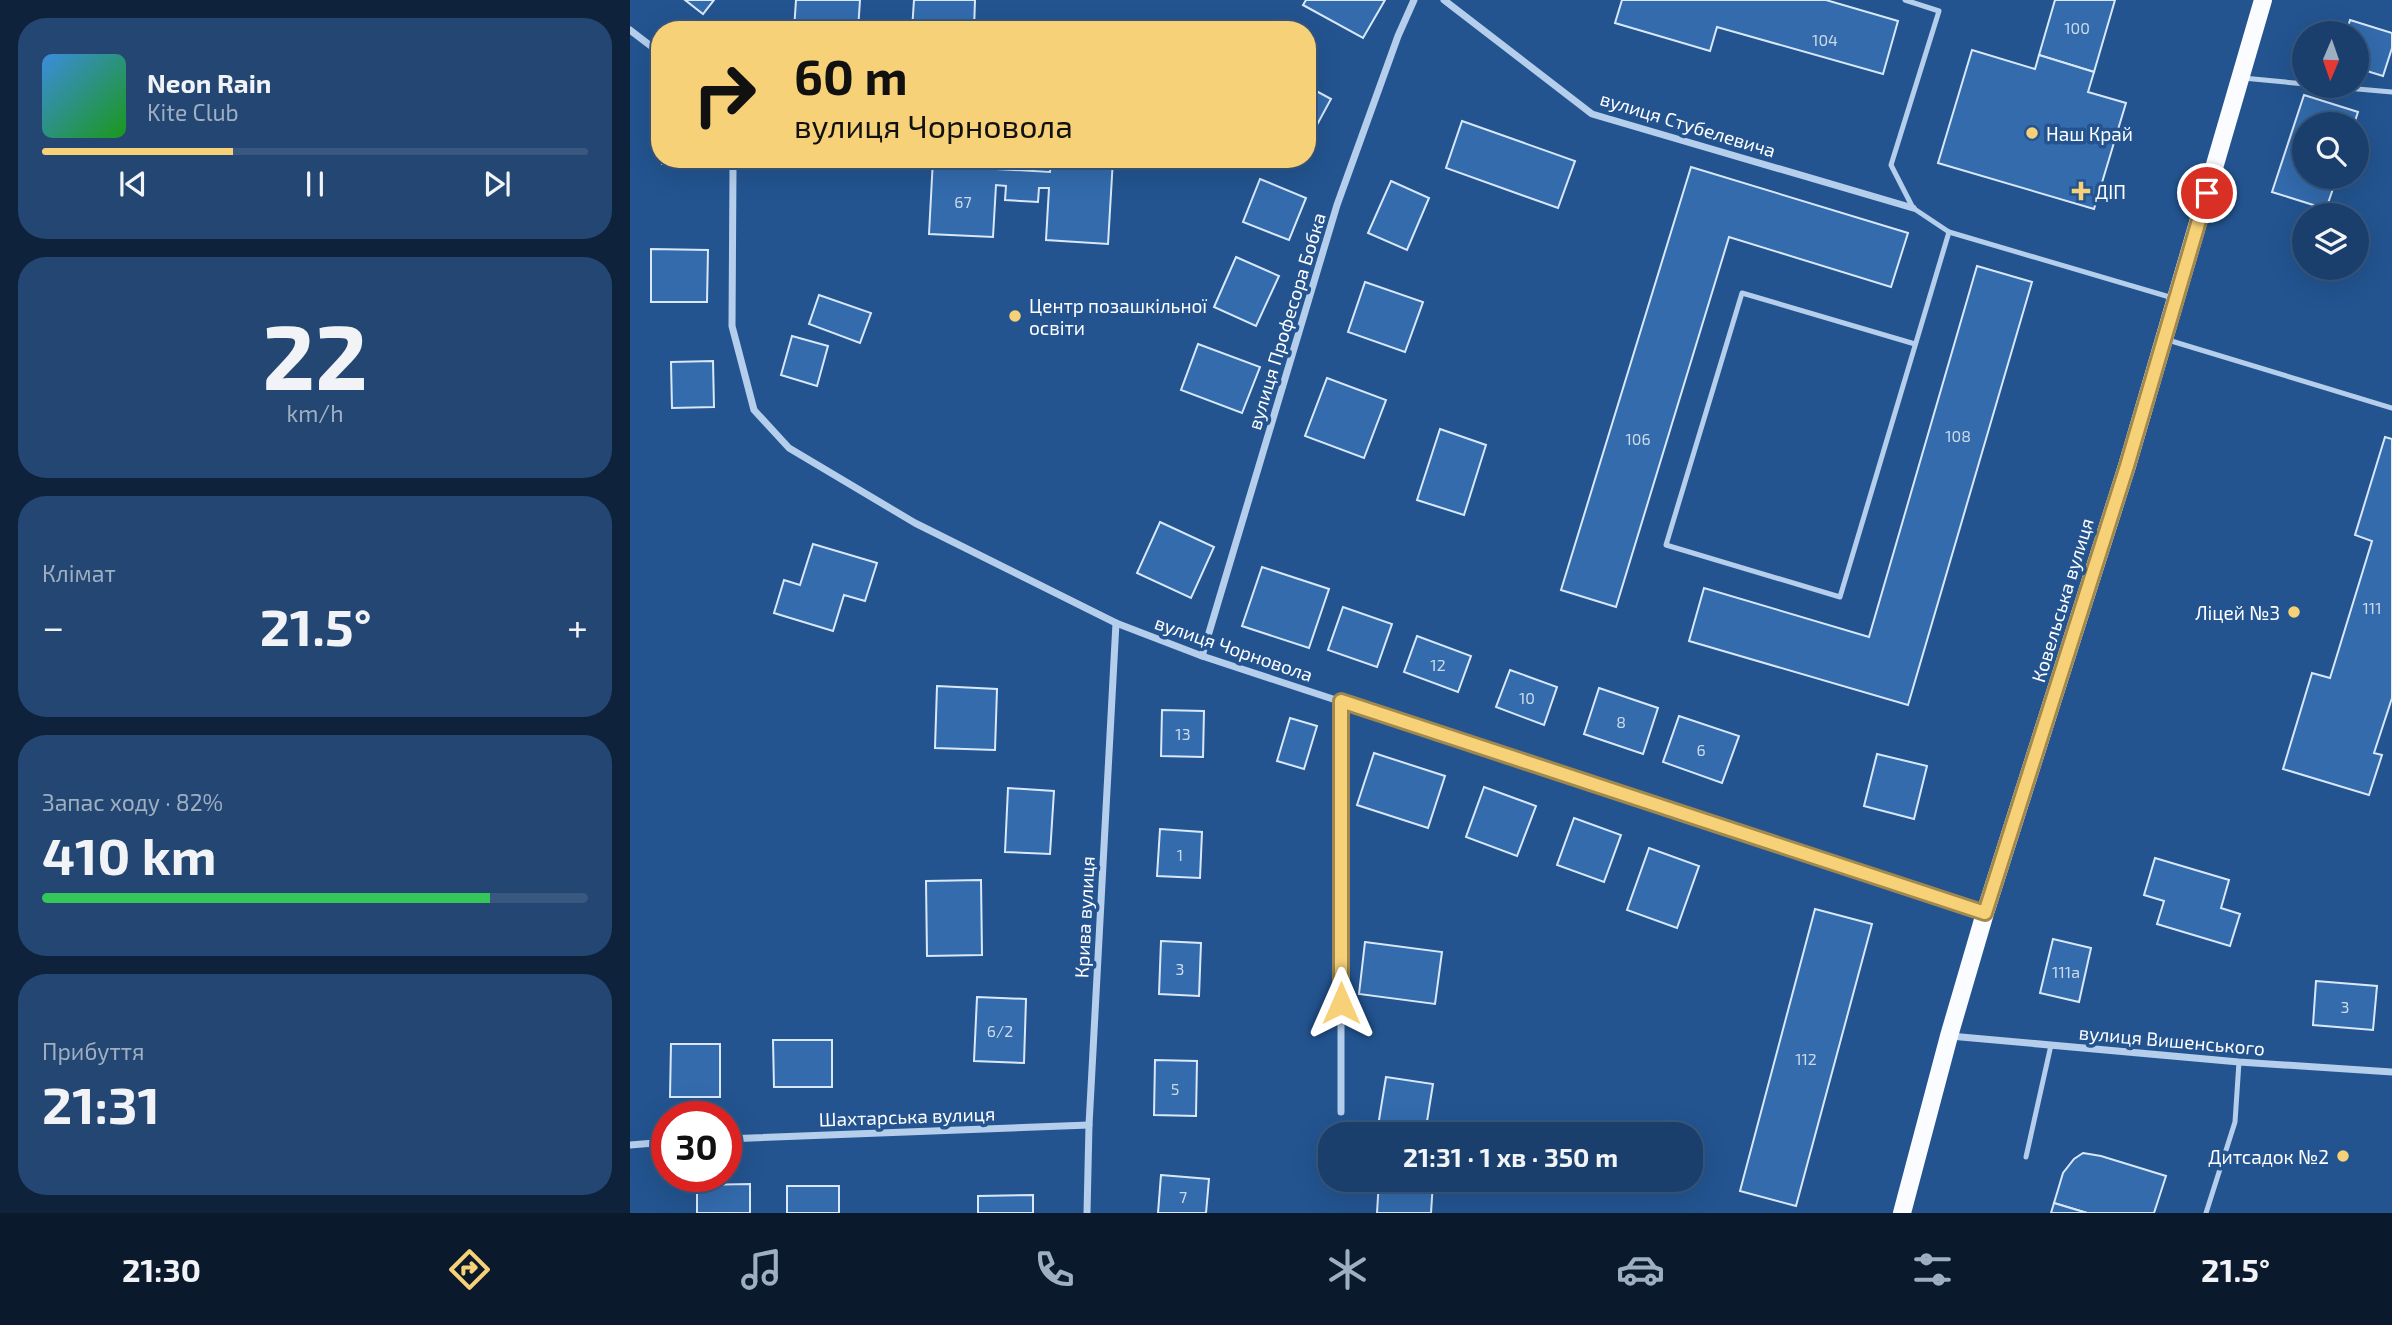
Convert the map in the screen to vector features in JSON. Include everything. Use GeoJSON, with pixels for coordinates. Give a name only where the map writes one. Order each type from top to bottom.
{"type":"FeatureCollection","features":[{"type":"Feature","properties":{"kind":"main road","name":"Ковельська вулиця"},"geometry":{"type":"LineString","coordinates":[[1902,1213],[1985,913],[2127,466],[2263,0]]}},
{"type":"Feature","properties":{"kind":"street","name":"вулиця Професора Бобка"},"geometry":{"type":"LineString","coordinates":[[1202,656],[1337,205],[1398,36],[1414,0]]}},
{"type":"Feature","properties":{"kind":"street","name":"вулиця Стубелевича"},"geometry":{"type":"LineString","coordinates":[[1444,0],[1592,114],[1913,208]]}},
{"type":"Feature","properties":{"kind":"street"},"geometry":{"type":"LineString","coordinates":[[630,30],[651,46]]}},
{"type":"Feature","properties":{"kind":"street","name":"вулиця Чорновола"},"geometry":{"type":"LineString","coordinates":[[732,168],[732,326],[754,410],[789,448],[846,482],[915,523],[1116,623],[1202,656],[1985,913]]}},
{"type":"Feature","properties":{"kind":"street","name":"Крива вулиця"},"geometry":{"type":"LineString","coordinates":[[1087,1213],[1089,1125],[1116,623]]}},
{"type":"Feature","properties":{"kind":"street"},"geometry":{"type":"LineString","coordinates":[[1341,701],[1341,1112]]}},
{"type":"Feature","properties":{"kind":"street","name":"вулиця Вишенського"},"geometry":{"type":"LineString","coordinates":[[1949,1036],[2239,1062],[2392,1072]]}},
{"type":"Feature","properties":{"kind":"street","name":"Шахтарська вулиця"},"geometry":{"type":"LineString","coordinates":[[742,1138],[1089,1125]]}},
{"type":"Feature","properties":{"kind":"street"},"geometry":{"type":"LineString","coordinates":[[630,1145],[651,1143]]}},
{"type":"Feature","properties":{"kind":"lane"},"geometry":{"type":"LineString","coordinates":[[1905,0],[1940,11],[1891,165],[1913,208],[1949,232],[2176,299]]}},
{"type":"Feature","properties":{"kind":"lane"},"geometry":{"type":"LineString","coordinates":[[2240,77],[2292,83]]}},
{"type":"Feature","properties":{"kind":"lane"},"geometry":{"type":"LineString","coordinates":[[2370,90],[2392,92]]}},
{"type":"Feature","properties":{"kind":"lane"},"geometry":{"type":"LineString","coordinates":[[1915,344],[1742,293],[1667,545],[1840,597],[1949,232]]}},
{"type":"Feature","properties":{"kind":"lane"},"geometry":{"type":"LineString","coordinates":[[2164,339],[2392,408]]}},
{"type":"Feature","properties":{"kind":"lane"},"geometry":{"type":"LineString","coordinates":[[2026,1157],[2051,1045]]}},
{"type":"Feature","properties":{"kind":"lane"},"geometry":{"type":"LineString","coordinates":[[2206,1213],[2235,1122],[2239,1062]]}},
{"type":"Feature","properties":{"kind":"building"},"geometry":{"type":"Polygon","coordinates":[[[685,0],[714,0],[703,14],[685,0]]]}},
{"type":"Feature","properties":{"kind":"building"},"geometry":{"type":"Polygon","coordinates":[[[796,0],[860,0],[859,21],[795,21],[796,0]]]}},
{"type":"Feature","properties":{"kind":"building"},"geometry":{"type":"Polygon","coordinates":[[[914,0],[975,0],[974,21],[913,21],[914,0]]]}},
{"type":"Feature","properties":{"kind":"building"},"geometry":{"type":"Polygon","coordinates":[[[1306,0],[1385,0],[1363,38],[1303,5],[1306,0]]]}},
{"type":"Feature","properties":{"kind":"building"},"geometry":{"type":"Polygon","coordinates":[[[1622,0],[1826,0],[1898,21],[1883,74],[1717,27],[1710,51],[1615,23],[1622,0]]]}},
{"type":"Feature","properties":{"kind":"building"},"geometry":{"type":"Polygon","coordinates":[[[2055,0],[2115,0],[2094,72],[2039,55],[2055,0]]]}},
{"type":"Feature","properties":{"kind":"building"},"geometry":{"type":"Polygon","coordinates":[[[2370,26],[2392,33],[2392,48],[2383,76],[2370,72],[2370,26]]]}},
{"type":"Feature","properties":{"kind":"building","name":"Наш Край"},"geometry":{"type":"Polygon","coordinates":[[[1972,50],[2035,69],[2039,55],[2094,72],[2088,92],[2126,103],[2094,209],[1938,163],[1972,50]]]}},
{"type":"Feature","properties":{"kind":"building"},"geometry":{"type":"Polygon","coordinates":[[[1316,91],[1331,99],[1316,127],[1316,91]]]}},
{"type":"Feature","properties":{"kind":"building"},"geometry":{"type":"Polygon","coordinates":[[[2303,98],[2314,98],[2358,112],[2298,112],[2303,98]]]}},
{"type":"Feature","properties":{"kind":"building"},"geometry":{"type":"Polygon","coordinates":[[[1462,121],[1575,161],[1558,208],[1446,168],[1462,121]]]}},
{"type":"Feature","properties":{"kind":"building"},"geometry":{"type":"Polygon","coordinates":[[[2292,131],[2292,189],[2333,189],[2328,203],[2307,203],[2272,192],[2292,131]]]}},
{"type":"Feature","properties":{"kind":"building"},"geometry":{"type":"Polygon","coordinates":[[[1691,167],[1908,233],[1891,287],[1729,237],[1616,607],[1561,590],[1691,167]]]}},
{"type":"Feature","properties":{"kind":"building"},"geometry":{"type":"Polygon","coordinates":[[[933,168],[997,168],[1050,172],[1050,168],[1112,168],[1108,244],[1046,240],[1049,188],[1039,188],[1038,202],[1005,200],[1006,186],[996,185],[993,237],[929,234],[933,168]]]}},
{"type":"Feature","properties":{"kind":"building"},"geometry":{"type":"Polygon","coordinates":[[[1260,179],[1306,198],[1289,240],[1243,222],[1260,179]]]}},
{"type":"Feature","properties":{"kind":"building"},"geometry":{"type":"Polygon","coordinates":[[[1391,181],[1429,198],[1407,250],[1368,233],[1391,181]]]}},
{"type":"Feature","properties":{"kind":"building"},"geometry":{"type":"Polygon","coordinates":[[[651,249],[708,250],[707,302],[651,302],[651,249]]]}},
{"type":"Feature","properties":{"kind":"building"},"geometry":{"type":"Polygon","coordinates":[[[1236,257],[1279,276],[1256,326],[1214,307],[1236,257]]]}},
{"type":"Feature","properties":{"kind":"building"},"geometry":{"type":"Polygon","coordinates":[[[1977,266],[2032,282],[1908,705],[1689,641],[1704,588],[1869,637],[1977,266]]]}},
{"type":"Feature","properties":{"kind":"building"},"geometry":{"type":"Polygon","coordinates":[[[1365,282],[1423,302],[1405,352],[1348,332],[1365,282]]]}},
{"type":"Feature","properties":{"kind":"building"},"geometry":{"type":"Polygon","coordinates":[[[819,295],[871,313],[860,343],[809,324],[819,295]]]}},
{"type":"Feature","properties":{"kind":"building"},"geometry":{"type":"Polygon","coordinates":[[[792,336],[828,346],[817,386],[781,375],[792,336]]]}},
{"type":"Feature","properties":{"kind":"building"},"geometry":{"type":"Polygon","coordinates":[[[1198,344],[1260,367],[1242,413],[1181,390],[1198,344]]]}},
{"type":"Feature","properties":{"kind":"building"},"geometry":{"type":"Polygon","coordinates":[[[713,361],[714,407],[672,408],[671,362],[713,361]]]}},
{"type":"Feature","properties":{"kind":"building"},"geometry":{"type":"Polygon","coordinates":[[[1327,378],[1386,400],[1364,458],[1305,436],[1327,378]]]}},
{"type":"Feature","properties":{"kind":"building"},"geometry":{"type":"Polygon","coordinates":[[[1440,429],[1486,445],[1464,515],[1417,500],[1440,429]]]}},
{"type":"Feature","properties":{"kind":"building"},"geometry":{"type":"Polygon","coordinates":[[[2385,437],[2392,439],[2392,698],[2374,753],[2382,755],[2369,795],[2283,769],[2312,673],[2330,678],[2372,541],[2355,535],[2385,437]]]}},
{"type":"Feature","properties":{"kind":"building"},"geometry":{"type":"Polygon","coordinates":[[[1160,522],[1214,547],[1191,598],[1137,573],[1160,522]]]}},
{"type":"Feature","properties":{"kind":"building"},"geometry":{"type":"Polygon","coordinates":[[[813,544],[877,563],[865,601],[844,595],[833,631],[774,613],[784,580],[800,585],[813,544]]]}},
{"type":"Feature","properties":{"kind":"building"},"geometry":{"type":"Polygon","coordinates":[[[1262,567],[1329,589],[1309,648],[1242,626],[1262,567]]]}},
{"type":"Feature","properties":{"kind":"building"},"geometry":{"type":"Polygon","coordinates":[[[1343,607],[1392,624],[1377,667],[1328,650],[1343,607]]]}},
{"type":"Feature","properties":{"kind":"building"},"geometry":{"type":"Polygon","coordinates":[[[1417,636],[1471,656],[1458,692],[1404,672],[1417,636]]]}},
{"type":"Feature","properties":{"kind":"building"},"geometry":{"type":"Polygon","coordinates":[[[1510,670],[1557,687],[1544,725],[1496,707],[1510,670]]]}},
{"type":"Feature","properties":{"kind":"building"},"geometry":{"type":"Polygon","coordinates":[[[937,686],[997,689],[995,750],[935,748],[937,686]]]}},
{"type":"Feature","properties":{"kind":"building"},"geometry":{"type":"Polygon","coordinates":[[[1599,688],[1658,708],[1643,754],[1584,734],[1599,688]]]}},
{"type":"Feature","properties":{"kind":"building"},"geometry":{"type":"Polygon","coordinates":[[[1162,710],[1204,711],[1203,757],[1161,756],[1162,710]]]}},
{"type":"Feature","properties":{"kind":"building"},"geometry":{"type":"Polygon","coordinates":[[[1679,716],[1739,736],[1722,783],[1663,762],[1679,716]]]}},
{"type":"Feature","properties":{"kind":"building"},"geometry":{"type":"Polygon","coordinates":[[[1290,718],[1317,726],[1304,769],[1277,761],[1290,718]]]}},
{"type":"Feature","properties":{"kind":"building"},"geometry":{"type":"Polygon","coordinates":[[[1374,753],[1445,776],[1428,828],[1357,805],[1374,753]]]}},
{"type":"Feature","properties":{"kind":"building"},"geometry":{"type":"Polygon","coordinates":[[[1877,754],[1927,766],[1914,819],[1864,806],[1877,754]]]}},
{"type":"Feature","properties":{"kind":"building"},"geometry":{"type":"Polygon","coordinates":[[[1484,787],[1536,806],[1517,856],[1466,837],[1484,787]]]}},
{"type":"Feature","properties":{"kind":"building"},"geometry":{"type":"Polygon","coordinates":[[[1008,788],[1054,791],[1050,854],[1005,852],[1008,788]]]}},
{"type":"Feature","properties":{"kind":"building"},"geometry":{"type":"Polygon","coordinates":[[[1574,818],[1621,835],[1604,882],[1557,865],[1574,818]]]}},
{"type":"Feature","properties":{"kind":"building"},"geometry":{"type":"Polygon","coordinates":[[[1160,829],[1202,832],[1200,878],[1157,876],[1160,829]]]}},
{"type":"Feature","properties":{"kind":"building"},"geometry":{"type":"Polygon","coordinates":[[[1649,848],[1699,866],[1677,928],[1627,910],[1649,848]]]}},
{"type":"Feature","properties":{"kind":"building"},"geometry":{"type":"Polygon","coordinates":[[[2155,858],[2229,880],[2221,908],[2240,914],[2230,946],[2157,924],[2164,901],[2144,895],[2155,858]]]}},
{"type":"Feature","properties":{"kind":"building"},"geometry":{"type":"Polygon","coordinates":[[[981,880],[982,955],[927,956],[926,881],[981,880]]]}},
{"type":"Feature","properties":{"kind":"building"},"geometry":{"type":"Polygon","coordinates":[[[1815,909],[1872,924],[1796,1206],[1740,1191],[1815,909]]]}},
{"type":"Feature","properties":{"kind":"building"},"geometry":{"type":"Polygon","coordinates":[[[2053,939],[2091,948],[2079,1002],[2040,993],[2053,939]]]}},
{"type":"Feature","properties":{"kind":"building"},"geometry":{"type":"Polygon","coordinates":[[[1161,941],[1201,943],[1199,996],[1159,994],[1161,941]]]}},
{"type":"Feature","properties":{"kind":"building"},"geometry":{"type":"Polygon","coordinates":[[[1365,942],[1442,952],[1435,1004],[1359,994],[1365,942]]]}},
{"type":"Feature","properties":{"kind":"building"},"geometry":{"type":"Polygon","coordinates":[[[2316,981],[2377,986],[2373,1030],[2313,1025],[2316,981]]]}},
{"type":"Feature","properties":{"kind":"building"},"geometry":{"type":"Polygon","coordinates":[[[977,997],[1026,999],[1024,1063],[974,1061],[977,997]]]}},
{"type":"Feature","properties":{"kind":"building"},"geometry":{"type":"Polygon","coordinates":[[[773,1040],[832,1040],[832,1087],[774,1087],[773,1040]]]}},
{"type":"Feature","properties":{"kind":"building"},"geometry":{"type":"Polygon","coordinates":[[[671,1044],[720,1044],[720,1097],[670,1097],[671,1044]]]}},
{"type":"Feature","properties":{"kind":"building"},"geometry":{"type":"Polygon","coordinates":[[[1155,1060],[1197,1061],[1196,1116],[1154,1115],[1155,1060]]]}},
{"type":"Feature","properties":{"kind":"building"},"geometry":{"type":"Polygon","coordinates":[[[1386,1077],[1433,1084],[1427,1122],[1379,1122],[1386,1077]]]}},
{"type":"Feature","properties":{"kind":"building"},"geometry":{"type":"Polygon","coordinates":[[[2083,1153],[2166,1176],[2154,1213],[2087,1213],[2054,1203],[2063,1173],[2074,1159],[2083,1153]]]}},
{"type":"Feature","properties":{"kind":"building"},"geometry":{"type":"Polygon","coordinates":[[[1161,1175],[1209,1179],[1206,1213],[1158,1213],[1161,1175]]]}},
{"type":"Feature","properties":{"kind":"building"},"geometry":{"type":"Polygon","coordinates":[[[742,1184],[750,1184],[750,1213],[697,1213],[697,1192],[742,1192],[742,1184]]]}},
{"type":"Feature","properties":{"kind":"building"},"geometry":{"type":"Polygon","coordinates":[[[787,1186],[839,1186],[839,1213],[787,1213],[787,1186]]]}},
{"type":"Feature","properties":{"kind":"building"},"geometry":{"type":"Polygon","coordinates":[[[1378,1192],[1432,1192],[1431,1213],[1377,1213],[1378,1192]]]}},
{"type":"Feature","properties":{"kind":"building"},"geometry":{"type":"Polygon","coordinates":[[[1033,1195],[1033,1213],[978,1213],[978,1196],[1033,1195]]]}},
{"type":"Feature","properties":{"kind":"building"},"geometry":{"type":"Polygon","coordinates":[[[2054,1203],[2087,1213],[2051,1213],[2054,1203]]]}},
{"type":"Feature","properties":{"kind":"place","name":"Наш Край"},"geometry":{"type":"Point","coordinates":[2032,133]}},
{"type":"Feature","properties":{"kind":"place","name":"ДІП"},"geometry":{"type":"Point","coordinates":[2081,191]}},
{"type":"Feature","properties":{"kind":"place","name":"Центр позашкільної освіти"},"geometry":{"type":"Point","coordinates":[1015,316]}},
{"type":"Feature","properties":{"kind":"place","name":"Ліцей №3"},"geometry":{"type":"Point","coordinates":[2294,612]}},
{"type":"Feature","properties":{"kind":"place","name":"Дитсадок №2"},"geometry":{"type":"Point","coordinates":[2343,1156]}},
{"type":"Feature","properties":{"kind":"route"},"geometry":{"type":"LineString","coordinates":[[1341,1003],[1341,701],[1985,913],[2127,466],[2207,193]]}}]}
